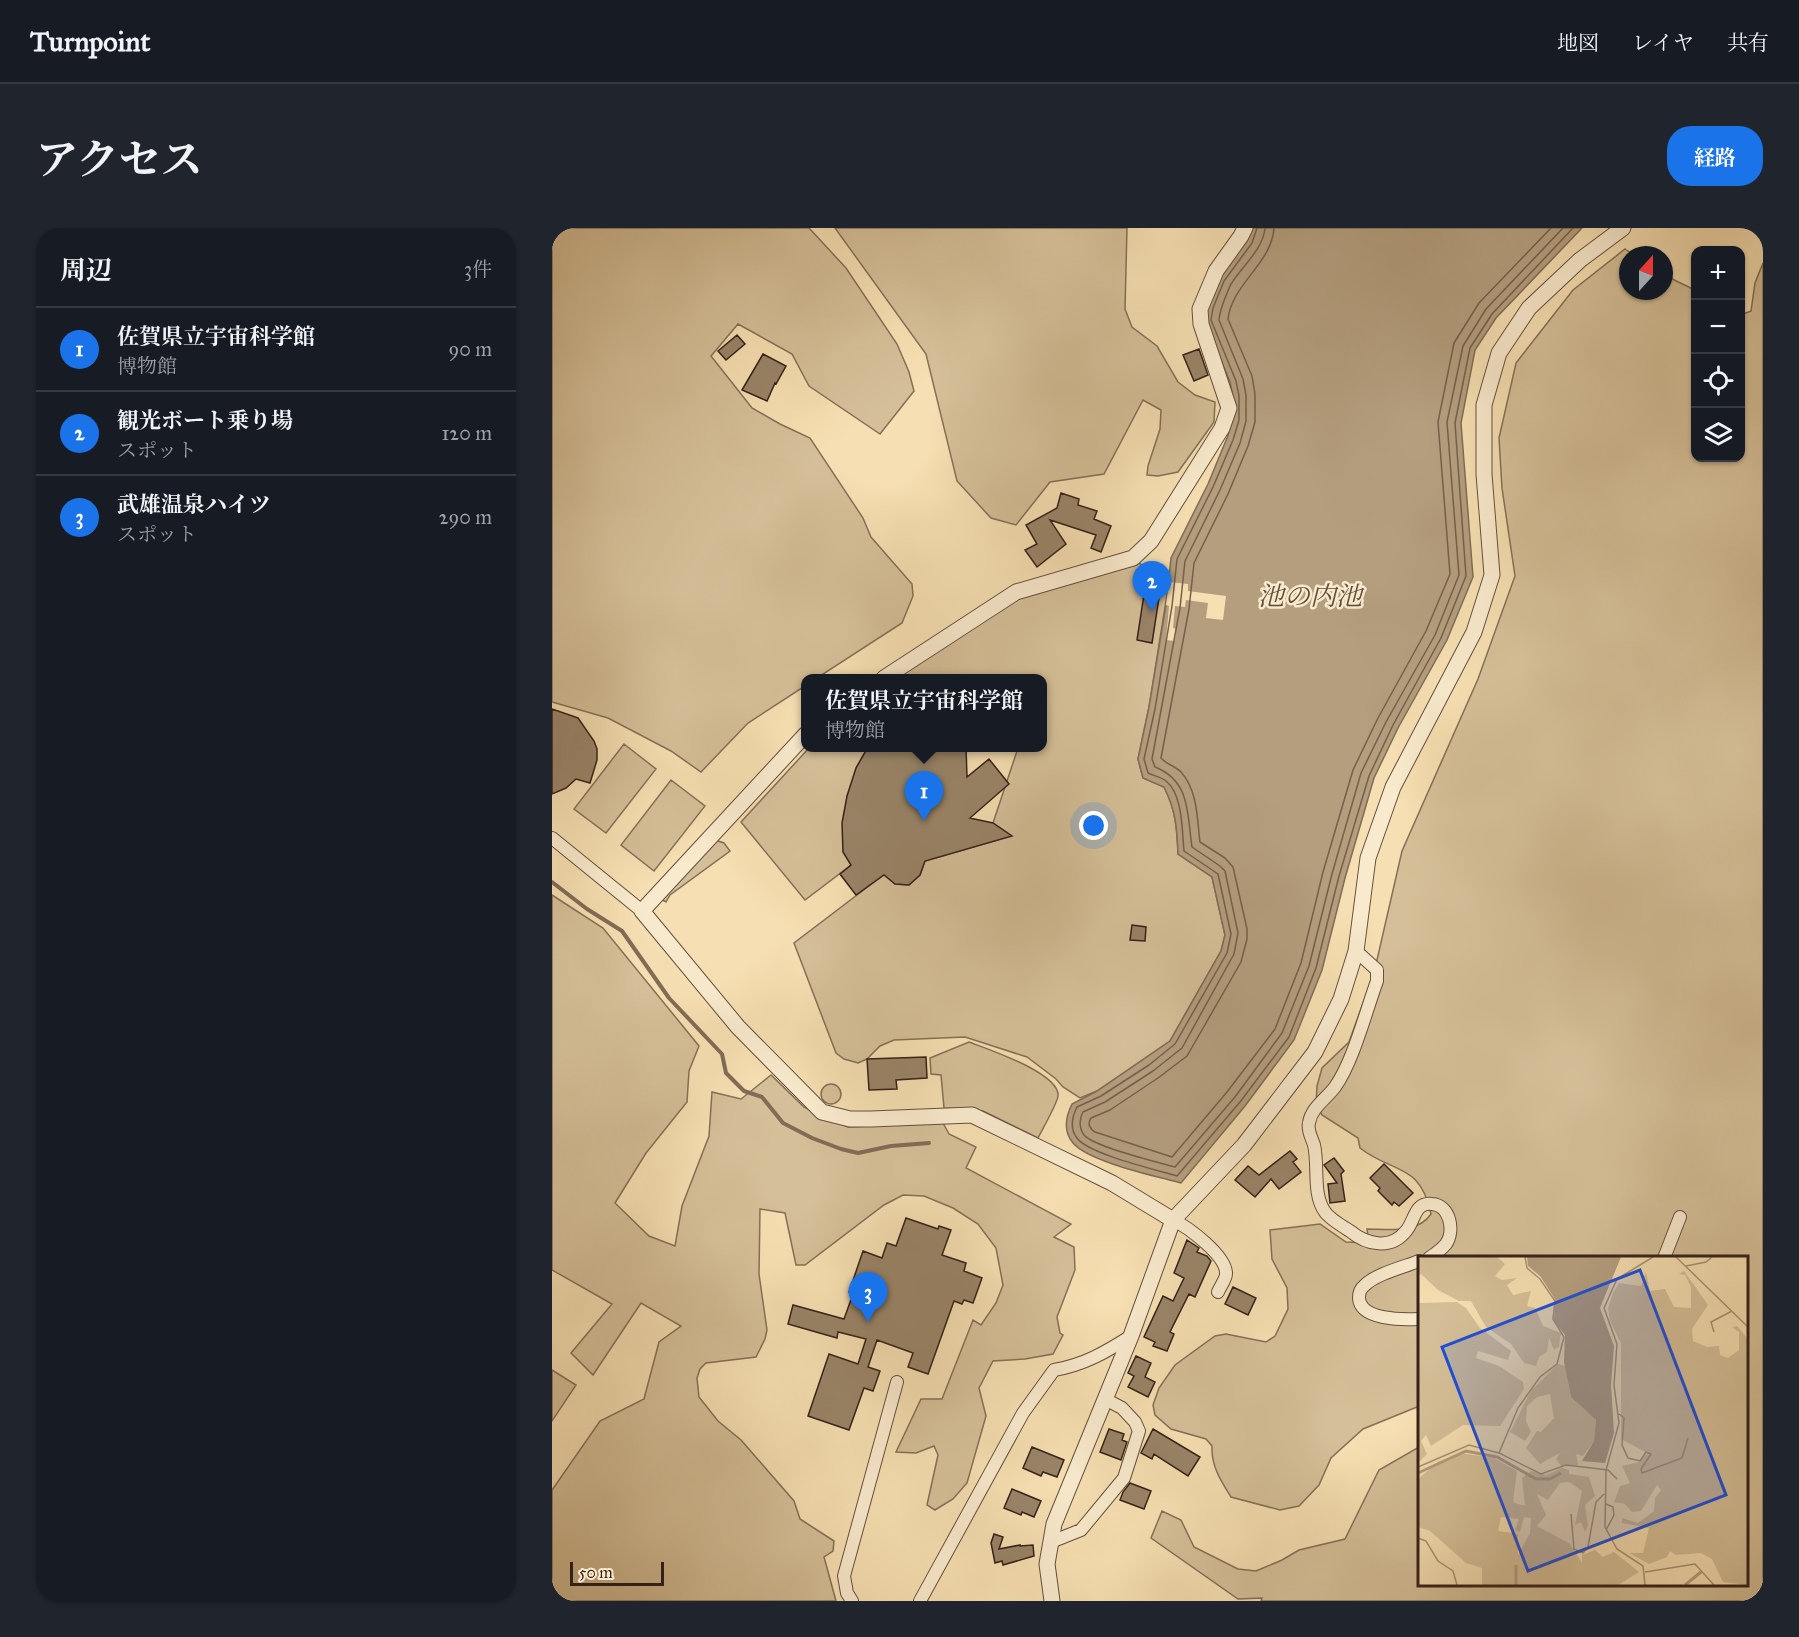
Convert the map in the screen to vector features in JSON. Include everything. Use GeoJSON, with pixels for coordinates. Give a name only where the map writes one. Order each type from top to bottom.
{"type":"FeatureCollection","features":[{"type":"Feature","properties":{"kind":"street"},"geometry":{"type":"LineString","coordinates":[[890,674],[1016,592],[1132,558],[1151,541],[1222,428],[1229,408],[1201,324],[1200,309],[1216,271],[1245,228]]}},
{"type":"Feature","properties":{"kind":"street"},"geometry":{"type":"LineString","coordinates":[[1052,1601],[1047,1564],[1054,1524],[1131,1336],[1173,1220],[1244,1145],[1315,1052],[1341,999],[1356,951],[1368,858],[1393,787],[1474,632],[1492,574],[1484,474],[1484,405],[1498,353],[1529,308],[1580,260],[1623,228]]}},
{"type":"Feature","properties":{"kind":"street"},"geometry":{"type":"LineString","coordinates":[[642,911],[801,738]]}},
{"type":"Feature","properties":{"kind":"street"},"geometry":{"type":"LineString","coordinates":[[552,838],[642,911],[738,1027],[822,1112],[850,1119],[972,1115],[1112,1183],[1188,1227],[1222,1260],[1226,1274],[1218,1292]]}},
{"type":"Feature","properties":{"kind":"street"},"geometry":{"type":"LineString","coordinates":[[1356,951],[1377,970],[1377,981],[1346,1066],[1335,1086],[1316,1107],[1309,1122],[1314,1145],[1319,1201],[1325,1213],[1356,1236],[1373,1244],[1385,1244],[1398,1239],[1408,1230],[1417,1210],[1423,1205],[1433,1203],[1442,1208],[1449,1217],[1451,1228],[1448,1242],[1430,1256]]}},
{"type":"Feature","properties":{"kind":"street"},"geometry":{"type":"LineString","coordinates":[[1664,1256],[1680,1217]]}},
{"type":"Feature","properties":{"kind":"street"},"geometry":{"type":"LineString","coordinates":[[1418,1261],[1372,1280],[1362,1286],[1359,1293],[1359,1302],[1364,1310],[1400,1320],[1418,1319]]}},
{"type":"Feature","properties":{"kind":"street"},"geometry":{"type":"LineString","coordinates":[[920,1601],[1023,1413],[1054,1370],[1076,1366],[1105,1353],[1131,1336]]}},
{"type":"Feature","properties":{"kind":"street"},"geometry":{"type":"LineString","coordinates":[[852,1601],[847,1593],[844,1576],[897,1382]]}},
{"type":"Feature","properties":{"kind":"street"},"geometry":{"type":"LineString","coordinates":[[1051,1542],[1081,1530],[1124,1478],[1138,1431],[1136,1422],[1122,1408],[1105,1399]]}},
{"type":"Feature","properties":{"kind":"shaded area"},"geometry":{"type":"Polygon","coordinates":[[[552,228],[809,228],[846,268],[897,344],[914,391],[880,434],[809,386],[792,354],[738,324],[711,356],[752,408],[810,438],[863,518],[871,537],[912,584],[913,596],[902,623],[823,674],[801,674],[801,689],[748,723],[701,772],[671,751],[608,718],[552,702],[552,228]]]}},
{"type":"Feature","properties":{"kind":"shaded area"},"geometry":{"type":"Polygon","coordinates":[[[835,228],[1127,228],[1125,309],[1132,327],[1157,346],[1178,382],[1195,395],[1215,402],[1214,422],[1178,472],[1158,476],[1147,475],[1160,429],[1161,410],[1143,400],[1104,474],[1050,482],[1016,525],[991,518],[957,481],[926,354],[835,228]]]}},
{"type":"Feature","properties":{"kind":"shaded area"},"geometry":{"type":"Polygon","coordinates":[[[1619,254],[1619,300],[1673,300],[1673,279],[1691,288],[1691,462],[1745,462],[1745,313],[1751,311],[1755,283],[1763,263],[1763,1601],[1261,1601],[1262,1598],[1238,1599],[1151,1538],[1162,1511],[1181,1520],[1194,1547],[1238,1569],[1256,1571],[1299,1550],[1345,1539],[1379,1470],[1418,1448],[1418,1586],[1748,1586],[1748,1256],[1418,1256],[1418,1409],[1417,1407],[1363,1429],[1331,1458],[1319,1485],[1299,1506],[1280,1510],[1231,1497],[1215,1467],[1212,1446],[1206,1439],[1171,1429],[1155,1415],[1153,1405],[1159,1388],[1175,1365],[1215,1336],[1226,1334],[1266,1342],[1275,1336],[1288,1309],[1287,1288],[1272,1259],[1270,1230],[1320,1224],[1346,1242],[1369,1243],[1367,1229],[1411,1228],[1431,1214],[1420,1185],[1412,1177],[1360,1148],[1358,1138],[1322,1115],[1316,1106],[1317,1086],[1322,1068],[1349,1042],[1374,973],[1402,851],[1478,679],[1515,576],[1502,488],[1499,438],[1516,363],[1573,290],[1619,254]]]}},
{"type":"Feature","properties":{"kind":"shaded area"},"geometry":{"type":"Polygon","coordinates":[[[1137,562],[1169,582],[1149,707],[1138,759],[1143,778],[1164,787],[1168,796],[1175,820],[1178,854],[1212,877],[1225,935],[1221,951],[1170,1041],[1097,1091],[1080,1098],[1027,1057],[965,1037],[894,1040],[880,1046],[867,1059],[858,1063],[844,1059],[836,1053],[794,943],[886,873],[895,884],[909,885],[920,875],[925,861],[1011,836],[993,823],[1017,752],[1047,752],[1047,674],[900,674],[1017,595],[1137,562]]]}},
{"type":"Feature","properties":{"kind":"shaded area"},"geometry":{"type":"Polygon","coordinates":[[[624,744],[656,769],[606,833],[574,809],[624,744]]]}},
{"type":"Feature","properties":{"kind":"shaded area"},"geometry":{"type":"Polygon","coordinates":[[[805,752],[866,752],[856,768],[851,865],[805,900],[741,822],[805,752]]]}},
{"type":"Feature","properties":{"kind":"shaded area"},"geometry":{"type":"Polygon","coordinates":[[[671,780],[705,806],[654,871],[621,845],[671,780]]]}},
{"type":"Feature","properties":{"kind":"shaded area"},"geometry":{"type":"Polygon","coordinates":[[[715,840],[724,843],[730,851],[670,895],[666,902],[661,899],[715,840]]]}},
{"type":"Feature","properties":{"kind":"shaded area"},"geometry":{"type":"Polygon","coordinates":[[[552,895],[603,928],[699,1046],[689,1071],[687,1102],[646,1153],[615,1203],[649,1236],[675,1246],[682,1206],[709,1136],[712,1092],[741,1099],[771,1075],[804,1107],[848,1127],[943,1123],[949,1134],[976,1147],[966,1168],[1071,1224],[1054,1237],[1074,1247],[1075,1270],[1057,1317],[1060,1333],[1063,1335],[1053,1354],[993,1361],[979,1388],[986,1416],[967,1483],[953,1499],[935,1510],[927,1505],[938,1455],[934,1446],[916,1453],[896,1452],[921,1399],[942,1399],[973,1320],[981,1325],[996,1303],[1003,1285],[996,1248],[978,1224],[953,1208],[924,1196],[903,1195],[884,1205],[805,1265],[796,1265],[785,1213],[760,1209],[759,1274],[767,1330],[765,1339],[756,1357],[706,1363],[700,1369],[697,1378],[699,1397],[718,1421],[741,1440],[794,1501],[800,1519],[834,1541],[833,1551],[824,1557],[836,1601],[552,1601],[552,1490],[600,1421],[644,1399],[659,1342],[681,1326],[641,1303],[593,1375],[571,1353],[612,1304],[552,1270],[552,895]]]}},
{"type":"Feature","properties":{"kind":"shaded area"},"geometry":{"type":"Polygon","coordinates":[[[969,1042],[1021,1063],[1047,1079],[1055,1087],[1057,1100],[1038,1138],[983,1111],[944,1108],[941,1075],[931,1074],[930,1058],[969,1042]]]}},
{"type":"Feature","properties":{"kind":"shaded area"},"geometry":{"type":"Polygon","coordinates":[[[831,1084],[838,1087],[841,1094],[838,1101],[831,1104],[824,1101],[821,1094],[824,1087],[831,1084]]]}},
{"type":"Feature","properties":{"kind":"shaded area"},"geometry":{"type":"Polygon","coordinates":[[[552,1370],[576,1385],[552,1421],[552,1370]]]}},
{"type":"Feature","properties":{"kind":"water","name":"池の内池"},"geometry":{"type":"Polygon","coordinates":[[[1252,228],[1582,228],[1496,318],[1475,350],[1461,423],[1473,577],[1447,640],[1398,728],[1374,778],[1345,878],[1322,970],[1294,1040],[1245,1106],[1181,1183],[1108,1162],[1081,1150],[1070,1138],[1066,1124],[1072,1104],[1097,1091],[1170,1041],[1221,951],[1225,935],[1212,877],[1178,854],[1175,820],[1168,796],[1164,787],[1143,778],[1138,759],[1166,605],[1171,558],[1208,484],[1233,419],[1233,396],[1230,382],[1205,321],[1208,306],[1219,278],[1252,228]]]}},
{"type":"Feature","properties":{"kind":"pier"},"geometry":{"type":"Polygon","coordinates":[[[1169,582],[1188,584],[1188,591],[1226,596],[1223,620],[1206,618],[1208,603],[1186,600],[1185,607],[1175,606],[1173,628],[1176,629],[1175,641],[1166,640],[1169,606],[1166,605],[1169,582]]]}},
{"type":"Feature","properties":{"kind":"building"},"geometry":{"type":"Polygon","coordinates":[[[737,335],[745,344],[726,360],[718,351],[737,335]]]}},
{"type":"Feature","properties":{"kind":"building"},"geometry":{"type":"Polygon","coordinates":[[[1199,349],[1208,375],[1194,381],[1183,355],[1199,349]]]}},
{"type":"Feature","properties":{"kind":"building"},"geometry":{"type":"Polygon","coordinates":[[[763,354],[786,366],[767,401],[742,390],[763,354]]]}},
{"type":"Feature","properties":{"kind":"building"},"geometry":{"type":"Polygon","coordinates":[[[1061,493],[1079,499],[1078,505],[1097,511],[1094,519],[1111,526],[1101,552],[1091,548],[1096,535],[1050,520],[1066,544],[1037,567],[1025,550],[1037,544],[1026,525],[1057,508],[1061,493]]]}},
{"type":"Feature","properties":{"kind":"building"},"geometry":{"type":"Polygon","coordinates":[[[1145,588],[1160,591],[1152,643],[1137,640],[1145,588]]]}},
{"type":"Feature","properties":{"kind":"building"},"geometry":{"type":"Polygon","coordinates":[[[552,709],[578,718],[594,741],[597,760],[590,783],[576,779],[566,788],[552,794],[552,709]]]}},
{"type":"Feature","properties":{"kind":"building"},"geometry":{"type":"Polygon","coordinates":[[[865,752],[966,752],[967,777],[989,759],[1009,784],[970,818],[993,823],[1012,836],[925,861],[920,875],[909,885],[895,884],[884,875],[856,895],[840,874],[851,865],[843,852],[842,823],[847,796],[856,768],[865,752]]]}},
{"type":"Feature","properties":{"kind":"building"},"geometry":{"type":"Polygon","coordinates":[[[1132,925],[1146,927],[1145,941],[1130,940],[1132,925]]]}},
{"type":"Feature","properties":{"kind":"building"},"geometry":{"type":"Polygon","coordinates":[[[926,1057],[927,1078],[896,1080],[897,1089],[869,1090],[867,1059],[926,1057]]]}},
{"type":"Feature","properties":{"kind":"building"},"geometry":{"type":"Polygon","coordinates":[[[1290,1151],[1297,1159],[1293,1162],[1301,1172],[1279,1189],[1271,1179],[1255,1197],[1235,1180],[1248,1166],[1259,1175],[1290,1151]]]}},
{"type":"Feature","properties":{"kind":"building"},"geometry":{"type":"Polygon","coordinates":[[[1334,1158],[1344,1171],[1341,1174],[1345,1201],[1330,1203],[1328,1184],[1337,1183],[1324,1165],[1334,1158]]]}},
{"type":"Feature","properties":{"kind":"building"},"geometry":{"type":"Polygon","coordinates":[[[1384,1164],[1413,1193],[1399,1206],[1394,1202],[1392,1205],[1378,1191],[1380,1188],[1370,1178],[1384,1164]]]}},
{"type":"Feature","properties":{"kind":"building"},"geometry":{"type":"Polygon","coordinates":[[[906,1218],[938,1229],[939,1226],[951,1230],[942,1255],[966,1263],[964,1271],[982,1278],[973,1303],[964,1300],[962,1304],[954,1301],[928,1374],[908,1367],[913,1353],[877,1340],[868,1367],[880,1371],[873,1391],[864,1388],[849,1430],[808,1416],[829,1354],[858,1364],[866,1339],[838,1332],[837,1338],[788,1324],[793,1305],[844,1319],[853,1294],[849,1292],[863,1251],[882,1258],[887,1243],[896,1246],[906,1218]]]}},
{"type":"Feature","properties":{"kind":"building"},"geometry":{"type":"Polygon","coordinates":[[[1187,1240],[1199,1248],[1197,1252],[1207,1256],[1211,1261],[1195,1297],[1189,1294],[1170,1332],[1174,1334],[1167,1351],[1153,1346],[1155,1342],[1144,1337],[1163,1296],[1173,1301],[1184,1278],[1174,1273],[1187,1240]]]}},
{"type":"Feature","properties":{"kind":"building"},"geometry":{"type":"Polygon","coordinates":[[[1233,1287],[1256,1298],[1248,1315],[1225,1304],[1233,1287]]]}},
{"type":"Feature","properties":{"kind":"building"},"geometry":{"type":"Polygon","coordinates":[[[1136,1356],[1151,1363],[1145,1377],[1155,1382],[1148,1397],[1128,1387],[1134,1376],[1128,1373],[1136,1356]]]}},
{"type":"Feature","properties":{"kind":"building"},"geometry":{"type":"Polygon","coordinates":[[[1109,1429],[1124,1434],[1122,1440],[1127,1442],[1121,1460],[1100,1452],[1109,1429]]]}},
{"type":"Feature","properties":{"kind":"building"},"geometry":{"type":"Polygon","coordinates":[[[1153,1429],[1200,1457],[1188,1476],[1154,1454],[1152,1459],[1141,1453],[1153,1429]]]}},
{"type":"Feature","properties":{"kind":"building"},"geometry":{"type":"Polygon","coordinates":[[[1032,1447],[1064,1460],[1057,1477],[1043,1472],[1041,1476],[1023,1468],[1032,1447]]]}},
{"type":"Feature","properties":{"kind":"building"},"geometry":{"type":"Polygon","coordinates":[[[1130,1483],[1151,1491],[1144,1509],[1120,1500],[1130,1483]]]}},
{"type":"Feature","properties":{"kind":"building"},"geometry":{"type":"Polygon","coordinates":[[[1012,1489],[1041,1501],[1034,1517],[1022,1512],[1021,1515],[1004,1508],[1012,1489]]]}},
{"type":"Feature","properties":{"kind":"building"},"geometry":{"type":"Polygon","coordinates":[[[994,1534],[1003,1537],[999,1549],[1033,1545],[1034,1556],[1003,1565],[1002,1561],[995,1563],[991,1543],[994,1534]]]}},
{"type":"Feature","properties":{"kind":"waterway"},"geometry":{"type":"LineString","coordinates":[[552,882],[587,909],[622,931],[669,998],[722,1054],[726,1073],[744,1091],[762,1097],[783,1123],[812,1138],[858,1153],[891,1146],[929,1143]]}},
{"type":"Feature","properties":{"kind":"place","name":"観光ボート乗り場"},"geometry":{"type":"Point","coordinates":[1152,611]}},
{"type":"Feature","properties":{"kind":"place","name":"佐賀県立宇宙科学館"},"geometry":{"type":"Point","coordinates":[924,821]}},
{"type":"Feature","properties":{"kind":"place","name":"武雄温泉ハイツ"},"geometry":{"type":"Point","coordinates":[868,1322]}}]}
